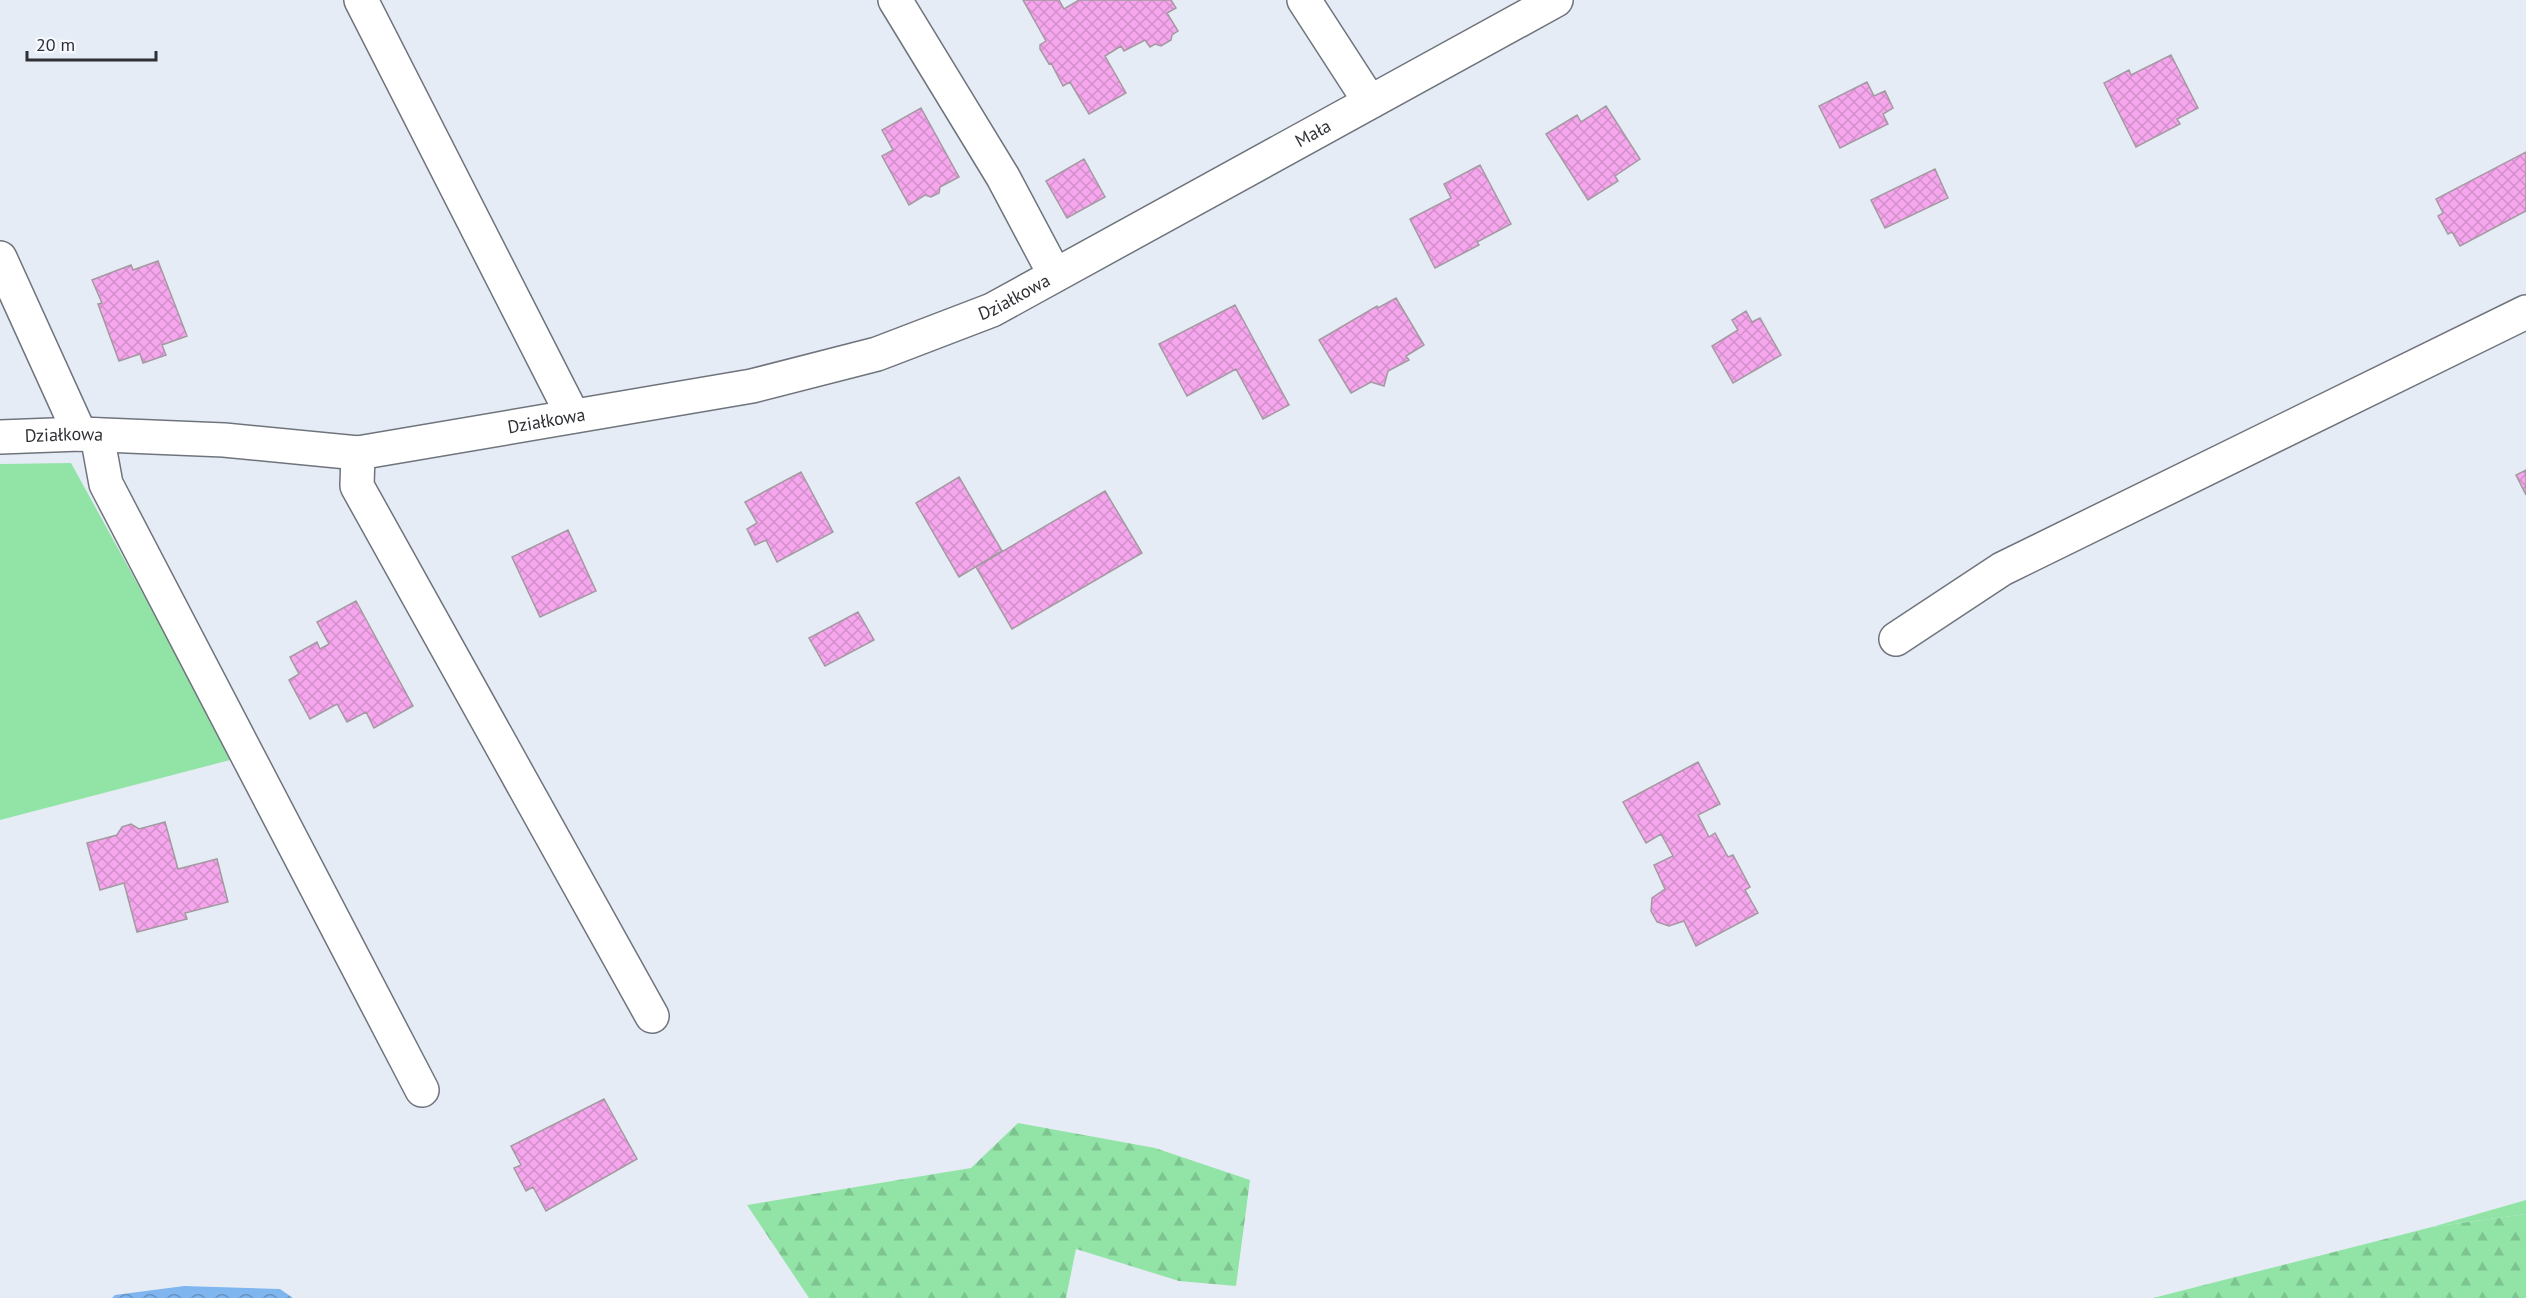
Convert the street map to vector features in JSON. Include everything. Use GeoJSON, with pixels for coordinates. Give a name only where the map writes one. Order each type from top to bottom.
{"type":"FeatureCollection","features":[{"type":"Feature","properties":{"kind":"street"},"geometry":{"type":"LineString","coordinates":[[361,0],[573,416]]}},
{"type":"Feature","properties":{"kind":"street"},"geometry":{"type":"LineString","coordinates":[[895,0],[1063,271]]}},
{"type":"Feature","properties":{"kind":"street"},"geometry":{"type":"LineString","coordinates":[[1304,0],[1370,102]]}},
{"type":"Feature","properties":{"kind":"street","name":"Mała"},"geometry":{"type":"LineString","coordinates":[[1063,271],[1556,0]]}},
{"type":"Feature","properties":{"kind":"street"},"geometry":{"type":"LineString","coordinates":[[0,258],[88,435],[106,484],[422,1089]]}},
{"type":"Feature","properties":{"kind":"street","name":"Działkowa"},"geometry":{"type":"LineString","coordinates":[[0,437],[88,435],[256,441],[358,453],[752,386],[877,354],[992,310],[1063,271]]}},
{"type":"Feature","properties":{"kind":"street"},"geometry":{"type":"LineString","coordinates":[[1896,639],[2002,569],[2526,312]]}},
{"type":"Feature","properties":{"kind":"street"},"geometry":{"type":"LineString","coordinates":[[358,453],[357,486],[652,1016]]}},
{"type":"Feature","properties":{"kind":"green space"},"geometry":{"type":"Polygon","coordinates":[[[71,463],[234,759],[0,820],[0,464],[71,463]]]}},
{"type":"Feature","properties":{"kind":"green space"},"geometry":{"type":"Polygon","coordinates":[[[1018,1123],[1155,1148],[1250,1180],[1236,1286],[1179,1281],[1076,1249],[1066,1298],[809,1298],[747,1205],[971,1168],[1018,1123]]]}},
{"type":"Feature","properties":{"kind":"green space"},"geometry":{"type":"Polygon","coordinates":[[[2526,1200],[2526,1214],[2432,1227],[2526,1200]]]}},
{"type":"Feature","properties":{"kind":"green space"},"geometry":{"type":"Polygon","coordinates":[[[2526,1214],[2526,1298],[2153,1298],[2432,1227],[2526,1214]]]}},
{"type":"Feature","properties":{"kind":"water"},"geometry":{"type":"Polygon","coordinates":[[[184,1286],[280,1289],[293,1298],[112,1298],[115,1295],[184,1286]]]}},
{"type":"Feature","properties":{"kind":"building"},"geometry":{"type":"Polygon","coordinates":[[[1023,0],[1059,0],[1064,9],[1079,0],[1171,0],[1176,8],[1167,13],[1178,31],[1172,35],[1171,40],[1161,46],[1155,44],[1150,47],[1145,40],[1124,51],[1121,46],[1105,56],[1126,93],[1089,114],[1070,82],[1063,86],[1051,63],[1049,64],[1040,49],[1040,45],[1046,41],[1023,0]]]}},
{"type":"Feature","properties":{"kind":"building"},"geometry":{"type":"Polygon","coordinates":[[[2171,55],[2198,108],[2177,119],[2180,124],[2136,147],[2104,83],[2129,70],[2131,75],[2171,55]]]}},
{"type":"Feature","properties":{"kind":"building"},"geometry":{"type":"Polygon","coordinates":[[[1867,82],[1874,96],[1885,91],[1893,108],[1883,114],[1888,124],[1840,148],[1819,106],[1867,82]]]}},
{"type":"Feature","properties":{"kind":"building"},"geometry":{"type":"Polygon","coordinates":[[[1606,106],[1640,159],[1615,176],[1618,181],[1588,200],[1546,134],[1577,115],[1581,122],[1606,106]]]}},
{"type":"Feature","properties":{"kind":"building"},"geometry":{"type":"Polygon","coordinates":[[[921,108],[959,177],[940,187],[939,193],[931,197],[925,195],[909,205],[882,156],[893,150],[882,130],[921,108]]]}},
{"type":"Feature","properties":{"kind":"building"},"geometry":{"type":"Polygon","coordinates":[[[2526,152],[2526,211],[2460,246],[2452,232],[2448,234],[2438,216],[2443,213],[2436,199],[2526,152]]]}},
{"type":"Feature","properties":{"kind":"building"},"geometry":{"type":"Polygon","coordinates":[[[1084,159],[1105,197],[1067,218],[1046,181],[1084,159]]]}},
{"type":"Feature","properties":{"kind":"building"},"geometry":{"type":"Polygon","coordinates":[[[1480,165],[1511,224],[1477,242],[1479,245],[1435,268],[1410,219],[1451,198],[1444,184],[1480,165]]]}},
{"type":"Feature","properties":{"kind":"building"},"geometry":{"type":"Polygon","coordinates":[[[1935,169],[1948,198],[1885,228],[1871,200],[1935,169]]]}},
{"type":"Feature","properties":{"kind":"building"},"geometry":{"type":"Polygon","coordinates":[[[158,261],[187,336],[162,345],[166,355],[143,363],[140,354],[119,361],[98,304],[102,303],[92,280],[131,265],[133,270],[158,261]]]}},
{"type":"Feature","properties":{"kind":"building"},"geometry":{"type":"Polygon","coordinates":[[[1396,298],[1424,345],[1406,356],[1409,360],[1388,371],[1384,386],[1371,382],[1351,393],[1319,340],[1377,306],[1378,308],[1396,298]]]}},
{"type":"Feature","properties":{"kind":"building"},"geometry":{"type":"Polygon","coordinates":[[[1235,305],[1289,405],[1263,419],[1236,369],[1187,396],[1159,344],[1235,305]]]}},
{"type":"Feature","properties":{"kind":"building"},"geometry":{"type":"Polygon","coordinates":[[[1746,311],[1752,322],[1760,318],[1781,355],[1733,383],[1712,346],[1738,330],[1732,320],[1746,311]]]}},
{"type":"Feature","properties":{"kind":"building"},"geometry":{"type":"Polygon","coordinates":[[[2526,470],[2526,495],[2516,475],[2526,470]]]}},
{"type":"Feature","properties":{"kind":"building"},"geometry":{"type":"Polygon","coordinates":[[[801,472],[833,532],[777,562],[766,540],[755,545],[747,529],[757,523],[745,502],[801,472]]]}},
{"type":"Feature","properties":{"kind":"building"},"geometry":{"type":"Polygon","coordinates":[[[959,477],[1002,551],[959,577],[916,503],[959,477]]]}},
{"type":"Feature","properties":{"kind":"building"},"geometry":{"type":"Polygon","coordinates":[[[1105,491],[1142,553],[1012,629],[976,567],[1105,491]]]}},
{"type":"Feature","properties":{"kind":"building"},"geometry":{"type":"Polygon","coordinates":[[[568,530],[596,591],[540,617],[512,557],[568,530]]]}},
{"type":"Feature","properties":{"kind":"building"},"geometry":{"type":"Polygon","coordinates":[[[356,601],[413,706],[374,728],[366,712],[347,722],[337,704],[310,719],[289,680],[299,674],[290,657],[317,642],[320,649],[329,644],[317,622],[356,601]]]}},
{"type":"Feature","properties":{"kind":"building"},"geometry":{"type":"Polygon","coordinates":[[[858,612],[874,640],[825,666],[809,638],[858,612]]]}},
{"type":"Feature","properties":{"kind":"building"},"geometry":{"type":"Polygon","coordinates":[[[1698,762],[1720,804],[1698,815],[1709,837],[1715,833],[1728,857],[1733,855],[1750,887],[1745,890],[1758,913],[1696,946],[1684,921],[1669,926],[1657,922],[1651,911],[1652,898],[1665,889],[1654,865],[1673,856],[1661,834],[1646,843],[1623,802],[1698,762]]]}},
{"type":"Feature","properties":{"kind":"building"},"geometry":{"type":"Polygon","coordinates":[[[165,822],[178,869],[217,859],[228,902],[185,913],[187,919],[137,932],[124,883],[100,890],[87,843],[117,835],[122,827],[131,824],[139,829],[165,822]]]}},
{"type":"Feature","properties":{"kind":"building"},"geometry":{"type":"Polygon","coordinates":[[[604,1099],[637,1159],[546,1211],[533,1187],[526,1191],[514,1168],[521,1165],[511,1146],[604,1099]]]}}]}
